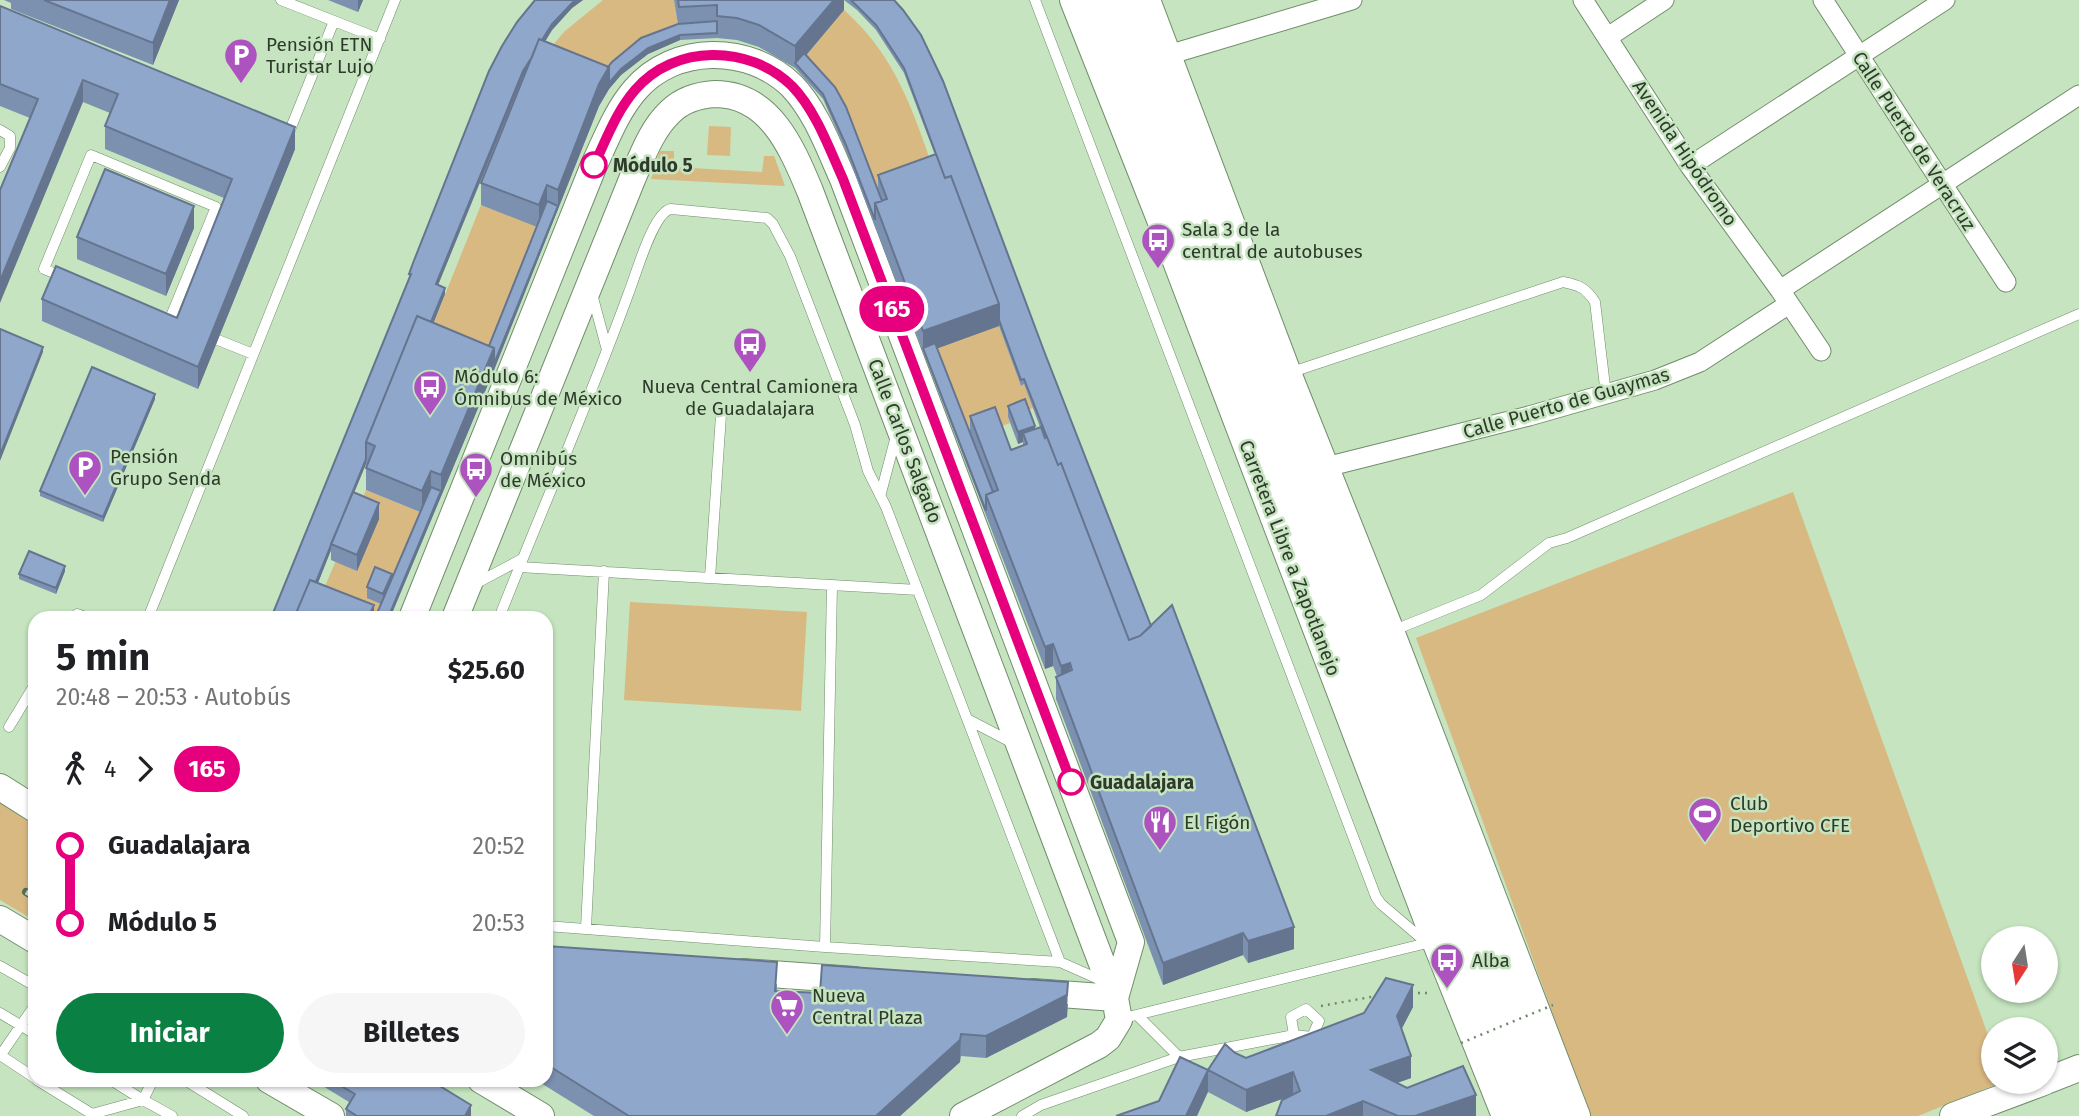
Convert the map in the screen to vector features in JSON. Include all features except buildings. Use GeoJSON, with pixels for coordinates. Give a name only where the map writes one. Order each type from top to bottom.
{"type":"FeatureCollection","features":[{"type":"Feature","properties":{"kind":"main road"},"geometry":{"type":"LineString","coordinates":[[1097,0],[1124,107],[1159,217]]}},
{"type":"Feature","properties":{"kind":"main road","name":"Carretera Libre a Zapotlanejo"},"geometry":{"type":"LineString","coordinates":[[1097,0],[1528,1116]]}},
{"type":"Feature","properties":{"kind":"main road"},"geometry":{"type":"LineString","coordinates":[[1123,0],[1552,1116]]}},
{"type":"Feature","properties":{"kind":"street","name":"Carretera Libre a Zapotlanejo"},"geometry":{"type":"LineString","coordinates":[[1073,0],[1159,217],[1431,942],[1505,1116]]}},
{"type":"Feature","properties":{"kind":"street"},"geometry":{"type":"LineString","coordinates":[[1147,0],[1288,373],[1391,631],[1577,1116]]}},
{"type":"Feature","properties":{"kind":"street"},"geometry":{"type":"LineString","coordinates":[[1168,55],[1352,0]]}},
{"type":"Feature","properties":{"kind":"street","name":"Avenida Hipódromo"},"geometry":{"type":"LineString","coordinates":[[1583,0],[1690,166],[1821,351]]}},
{"type":"Feature","properties":{"kind":"street"},"geometry":{"type":"LineString","coordinates":[[1608,37],[1664,0]]}},
{"type":"Feature","properties":{"kind":"street","name":"Calle Puerto de Veracruz"},"geometry":{"type":"LineString","coordinates":[[1823,0],[2006,282]]}},
{"type":"Feature","properties":{"kind":"street"},"geometry":{"type":"LineString","coordinates":[[1690,166],[1945,0]]}},
{"type":"Feature","properties":{"kind":"street"},"geometry":{"type":"LineString","coordinates":[[415,611],[594,165],[626,102],[649,76],[680,60],[697,56],[732,55],[765,66],[793,87],[803,101],[823,135],[843,179],[1131,942],[1121,1005],[1108,1038],[963,1116]]}},
{"type":"Feature","properties":{"kind":"street","name":"Calle Carlos Salgado"},"geometry":{"type":"LineString","coordinates":[[458,611],[589,283],[655,131],[671,111],[694,97],[710,94],[734,96],[751,103],[761,109],[779,128],[796,159],[1121,1005]]}},
{"type":"Feature","properties":{"kind":"street","name":"Calle Puerto de Guaymas"},"geometry":{"type":"LineString","coordinates":[[1326,467],[1606,395],[1700,362],[1942,184],[2079,95]]}},
{"type":"Feature","properties":{"kind":"street"},"geometry":{"type":"LineString","coordinates":[[0,787],[28,805]]}},
{"type":"Feature","properties":{"kind":"street"},"geometry":{"type":"LineString","coordinates":[[0,919],[28,936]]}},
{"type":"Feature","properties":{"kind":"street"},"geometry":{"type":"LineString","coordinates":[[713,969],[879,981]]}},
{"type":"Feature","properties":{"kind":"street"},"geometry":{"type":"LineString","coordinates":[[1004,990],[1121,1005]]}},
{"type":"Feature","properties":{"kind":"street"},"geometry":{"type":"LineString","coordinates":[[2058,1076],[2079,1068]]}},
{"type":"Feature","properties":{"kind":"street"},"geometry":{"type":"LineString","coordinates":[[493,1087],[539,1115]]}},
{"type":"Feature","properties":{"kind":"street"},"geometry":{"type":"LineString","coordinates":[[293,1088],[331,1116]]}},
{"type":"Feature","properties":{"kind":"street"},"geometry":{"type":"LineString","coordinates":[[1953,1116],[2011,1094]]}},
{"type":"Feature","properties":{"kind":"lane"},"geometry":{"type":"LineString","coordinates":[[281,0],[380,38]]}},
{"type":"Feature","properties":{"kind":"lane"},"geometry":{"type":"LineString","coordinates":[[151,611],[395,0]]}},
{"type":"Feature","properties":{"kind":"lane"},"geometry":{"type":"LineString","coordinates":[[1035,0],[1376,897],[1431,942]]}},
{"type":"Feature","properties":{"kind":"lane"},"geometry":{"type":"LineString","coordinates":[[277,125],[290,130],[334,21]]}},
{"type":"Feature","properties":{"kind":"lane"},"geometry":{"type":"LineString","coordinates":[[0,130],[10,136],[11,144],[0,167]]}},
{"type":"Feature","properties":{"kind":"lane"},"geometry":{"type":"LineString","coordinates":[[169,321],[216,206],[91,155],[44,269],[169,321],[181,325]]}},
{"type":"Feature","properties":{"kind":"lane"},"geometry":{"type":"LineString","coordinates":[[502,611],[645,248],[664,211],[671,209],[767,218],[774,224],[790,256],[855,425],[868,471],[881,493],[1060,962]]}},
{"type":"Feature","properties":{"kind":"lane"},"geometry":{"type":"LineString","coordinates":[[1288,373],[1563,282],[1576,284],[1588,291],[1595,302],[1606,395]]}},
{"type":"Feature","properties":{"kind":"lane"},"geometry":{"type":"LineString","coordinates":[[589,283],[607,350]]}},
{"type":"Feature","properties":{"kind":"lane"},"geometry":{"type":"LineString","coordinates":[[1391,631],[1481,595],[1549,543],[1567,538],[2079,314]]}},
{"type":"Feature","properties":{"kind":"lane"},"geometry":{"type":"LineString","coordinates":[[193,330],[253,354]]}},
{"type":"Feature","properties":{"kind":"lane"},"geometry":{"type":"LineString","coordinates":[[710,578],[721,415]]}},
{"type":"Feature","properties":{"kind":"lane"},"geometry":{"type":"LineString","coordinates":[[881,493],[899,425]]}},
{"type":"Feature","properties":{"kind":"lane"},"geometry":{"type":"LineString","coordinates":[[466,589],[521,563],[604,571],[918,590]]}},
{"type":"Feature","properties":{"kind":"lane"},"geometry":{"type":"LineString","coordinates":[[586,928],[604,571]]}},
{"type":"Feature","properties":{"kind":"lane"},"geometry":{"type":"LineString","coordinates":[[825,947],[832,585]]}},
{"type":"Feature","properties":{"kind":"lane"},"geometry":{"type":"LineString","coordinates":[[9,727],[28,696]]}},
{"type":"Feature","properties":{"kind":"lane"},"geometry":{"type":"LineString","coordinates":[[967,719],[1020,746]]}},
{"type":"Feature","properties":{"kind":"lane"},"geometry":{"type":"LineString","coordinates":[[553,926],[1060,962],[1097,978],[1121,1005],[1179,1056]]}},
{"type":"Feature","properties":{"kind":"lane"},"geometry":{"type":"LineString","coordinates":[[1121,1005],[1431,942]]}},
{"type":"Feature","properties":{"kind":"lane"},"geometry":{"type":"LineString","coordinates":[[0,966],[28,982]]}},
{"type":"Feature","properties":{"kind":"lane"},"geometry":{"type":"LineString","coordinates":[[1022,1116],[1041,1105],[1179,1056],[1294,1035],[1312,1037],[1319,1021],[1306,1009],[1291,1017],[1294,1035]]}},
{"type":"Feature","properties":{"kind":"lane"},"geometry":{"type":"LineString","coordinates":[[0,1013],[28,1030]]}},
{"type":"Feature","properties":{"kind":"lane"},"geometry":{"type":"LineString","coordinates":[[28,1015],[0,1055],[28,1074]]}},
{"type":"Feature","properties":{"kind":"lane"},"geometry":{"type":"LineString","coordinates":[[49,1087],[92,1114],[144,1100]]}},
{"type":"Feature","properties":{"kind":"lane"},"geometry":{"type":"LineString","coordinates":[[123,1087],[172,1116]]}},
{"type":"Feature","properties":{"kind":"lane"},"geometry":{"type":"LineString","coordinates":[[144,1100],[150,1087]]}},
{"type":"Feature","properties":{"kind":"lane"},"geometry":{"type":"LineString","coordinates":[[196,1087],[243,1116]]}},
{"type":"Feature","properties":{"kind":"path"},"geometry":{"type":"LineString","coordinates":[[1411,993],[1440,993]]}},
{"type":"Feature","properties":{"kind":"path"},"geometry":{"type":"LineString","coordinates":[[1306,1009],[1387,995]]}},
{"type":"Feature","properties":{"kind":"path"},"geometry":{"type":"LineString","coordinates":[[1461,1043],[1553,1005]]}},
{"type":"Feature","properties":{"kind":"shaded area"},"geometry":{"type":"Polygon","coordinates":[[[603,0],[674,0],[679,29],[612,67],[539,61],[565,31],[603,0]]]}},
{"type":"Feature","properties":{"kind":"shaded area"},"geometry":{"type":"Polygon","coordinates":[[[844,10],[862,28],[890,66],[911,108],[936,176],[878,197],[804,58],[844,10]]]}},
{"type":"Feature","properties":{"kind":"shaded area"},"geometry":{"type":"Polygon","coordinates":[[[709,126],[731,127],[730,156],[707,155],[709,126]]]}},
{"type":"Feature","properties":{"kind":"shaded area"},"geometry":{"type":"Polygon","coordinates":[[[660,151],[674,151],[674,167],[762,172],[764,156],[774,156],[785,186],[651,179],[660,151]]]}},
{"type":"Feature","properties":{"kind":"shaded area"},"geometry":{"type":"Polygon","coordinates":[[[481,205],[539,227],[483,366],[426,342],[481,205]]]}},
{"type":"Feature","properties":{"kind":"shaded area"},"geometry":{"type":"Polygon","coordinates":[[[999,326],[1021,386],[1024,384],[1033,408],[1008,417],[1010,423],[970,438],[935,349],[999,326]]]}},
{"type":"Feature","properties":{"kind":"shaded area"},"geometry":{"type":"Polygon","coordinates":[[[366,490],[422,513],[381,611],[332,611],[317,605],[366,490]]]}},
{"type":"Feature","properties":{"kind":"shaded area","name":"Club Deportivo CFE"},"geometry":{"type":"Polygon","coordinates":[[[1793,492],[1982,1017],[1981,1090],[1918,1116],[1590,1116],[1416,638],[1793,492]]]}},
{"type":"Feature","properties":{"kind":"shaded area"},"geometry":{"type":"Polygon","coordinates":[[[630,602],[807,612],[801,711],[624,700],[630,602]]]}},
{"type":"Feature","properties":{"kind":"shaded area"},"geometry":{"type":"Polygon","coordinates":[[[0,801],[28,819],[28,917],[0,900],[0,801]]]}},
{"type":"Feature","properties":{"kind":"bus line","name":"165"},"geometry":{"type":"LineString","coordinates":[[594,165],[617,117],[636,88],[649,76],[680,60],[714,54],[732,55],[765,66],[793,87],[813,116],[843,179],[1071,782]]}},
{"type":"Feature","properties":{"kind":"place","name":"Pensión ETN Turistar Lujo"},"geometry":{"type":"Point","coordinates":[241,85]}},
{"type":"Feature","properties":{"kind":"place","name":"Módulo 5"},"geometry":{"type":"Point","coordinates":[594,165]}},
{"type":"Feature","properties":{"kind":"place","name":"Sala 3 de la central de autobuses"},"geometry":{"type":"Point","coordinates":[1158,270]}},
{"type":"Feature","properties":{"kind":"place","name":"Nueva Central Camionera de Guadalajara"},"geometry":{"type":"Point","coordinates":[750,374]}},
{"type":"Feature","properties":{"kind":"place","name":"Módulo 6: Ómnibus de México"},"geometry":{"type":"Point","coordinates":[430,417]}},
{"type":"Feature","properties":{"kind":"place","name":"Pensión Grupo Senda"},"geometry":{"type":"Point","coordinates":[85,497]}},
{"type":"Feature","properties":{"kind":"place","name":"Omnibús de México"},"geometry":{"type":"Point","coordinates":[476,499]}},
{"type":"Feature","properties":{"kind":"place","name":"Guadalajara"},"geometry":{"type":"Point","coordinates":[1071,782]}},
{"type":"Feature","properties":{"kind":"place","name":"Club Deportivo CFE"},"geometry":{"type":"Point","coordinates":[1705,844]}},
{"type":"Feature","properties":{"kind":"place","name":"El Figón"},"geometry":{"type":"Point","coordinates":[1160,852]}},
{"type":"Feature","properties":{"kind":"place","name":"Alba"},"geometry":{"type":"Point","coordinates":[1447,990]}},
{"type":"Feature","properties":{"kind":"place","name":"Nueva Central Plaza"},"geometry":{"type":"Point","coordinates":[787,1036]}}]}
